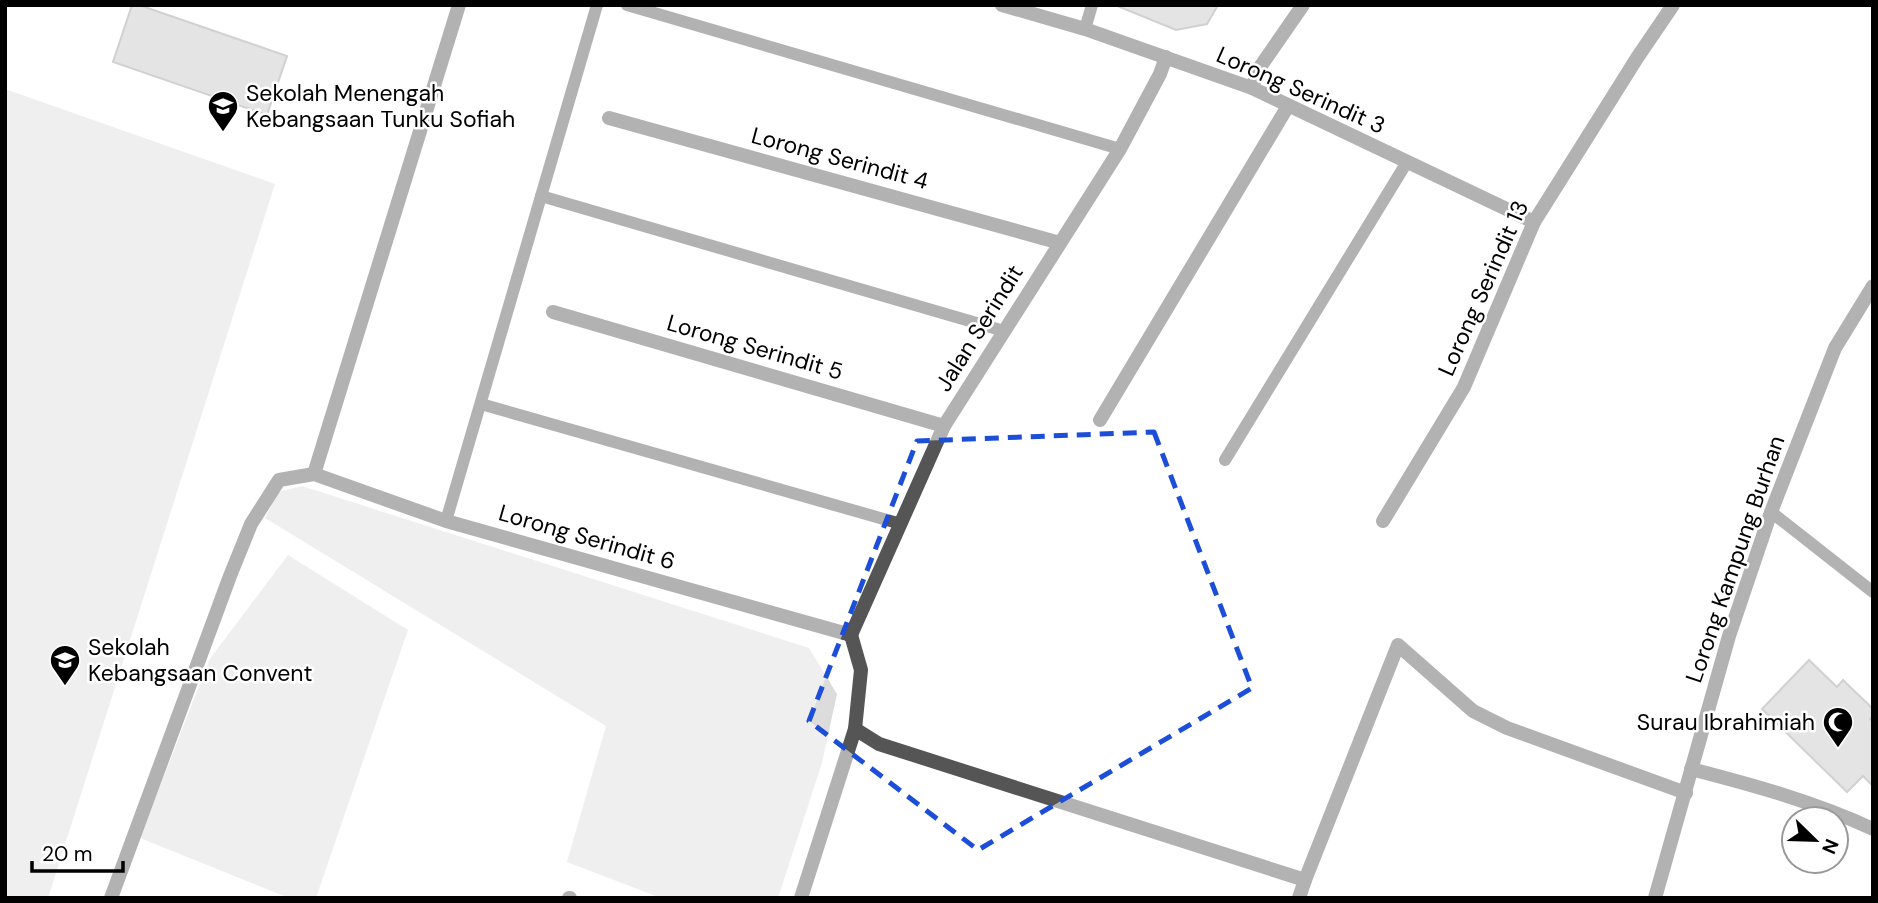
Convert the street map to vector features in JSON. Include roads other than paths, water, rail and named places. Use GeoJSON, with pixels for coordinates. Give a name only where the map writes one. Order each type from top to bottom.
{"type":"FeatureCollection","features":[{"type":"Feature","properties":{"kind":"street"},"geometry":{"type":"LineString","coordinates":[[115,897],[251,524],[279,480],[314,474],[459,5]]}},
{"type":"Feature","properties":{"kind":"street","name":"Lorong Serindit 3"},"geometry":{"type":"LineString","coordinates":[[1002,5],[1085,29],[1252,88],[1534,222]]}},
{"type":"Feature","properties":{"kind":"street"},"geometry":{"type":"LineString","coordinates":[[1252,88],[1258,70],[1303,5]]}},
{"type":"Feature","properties":{"kind":"street","name":"Lorong Serindit 13"},"geometry":{"type":"LineString","coordinates":[[1383,521],[1464,387],[1534,222],[1673,5]]}},
{"type":"Feature","properties":{"kind":"street","name":"Jalan Serindit"},"geometry":{"type":"LineString","coordinates":[[851,635],[944,426],[1120,149],[1160,74],[1166,57]]}},
{"type":"Feature","properties":{"kind":"street"},"geometry":{"type":"LineString","coordinates":[[1100,420],[1288,106]]}},
{"type":"Feature","properties":{"kind":"street","name":"Lorong Serindit 4"},"geometry":{"type":"LineString","coordinates":[[609,118],[1060,243]]}},
{"type":"Feature","properties":{"kind":"street","name":"Lorong Kampung Burhan"},"geometry":{"type":"LineString","coordinates":[[1655,898],[1729,636],[1771,512],[1835,348],[1873,286]]}},
{"type":"Feature","properties":{"kind":"street","name":"Lorong Serindit 5"},"geometry":{"type":"LineString","coordinates":[[553,312],[944,426]]}},
{"type":"Feature","properties":{"kind":"street","name":"Lorong Serindit 6"},"geometry":{"type":"LineString","coordinates":[[314,474],[446,521],[851,635]]}},
{"type":"Feature","properties":{"kind":"street"},"geometry":{"type":"LineString","coordinates":[[801,898],[855,729],[861,670],[851,635]]}},
{"type":"Feature","properties":{"kind":"street"},"geometry":{"type":"LineString","coordinates":[[1299,898],[1398,645],[1473,711],[1507,728],[1686,793]]}},
{"type":"Feature","properties":{"kind":"street"},"geometry":{"type":"LineString","coordinates":[[855,729],[880,744],[1305,880]]}},
{"type":"Feature","properties":{"kind":"street"},"geometry":{"type":"LineString","coordinates":[[1692,769],[1752,784],[1840,814],[1873,830]]}},
{"type":"Feature","properties":{"kind":"lane"},"geometry":{"type":"LineString","coordinates":[[446,521],[597,5]]}},
{"type":"Feature","properties":{"kind":"lane"},"geometry":{"type":"LineString","coordinates":[[627,5],[1120,149]]}},
{"type":"Feature","properties":{"kind":"lane"},"geometry":{"type":"LineString","coordinates":[[1085,29],[1092,5]]}},
{"type":"Feature","properties":{"kind":"lane"},"geometry":{"type":"LineString","coordinates":[[1224,460],[1407,162]]}},
{"type":"Feature","properties":{"kind":"lane"},"geometry":{"type":"LineString","coordinates":[[541,196],[1004,331]]}},
{"type":"Feature","properties":{"kind":"lane"},"geometry":{"type":"LineString","coordinates":[[481,404],[901,524]]}},
{"type":"Feature","properties":{"kind":"lane"},"geometry":{"type":"LineString","coordinates":[[1771,512],[1873,592]]}},
{"type":"Feature","properties":{"kind":"place","name":"Sekolah Menengah Kebangsaan Tunku Sofiah"},"geometry":{"type":"Point","coordinates":[223,133]}},
{"type":"Feature","properties":{"kind":"place","name":"Sekolah Kebangsaan Convent"},"geometry":{"type":"Point","coordinates":[65,687]}},
{"type":"Feature","properties":{"kind":"place","name":"Surau Ibrahimiah"},"geometry":{"type":"Point","coordinates":[1838,749]}}]}
